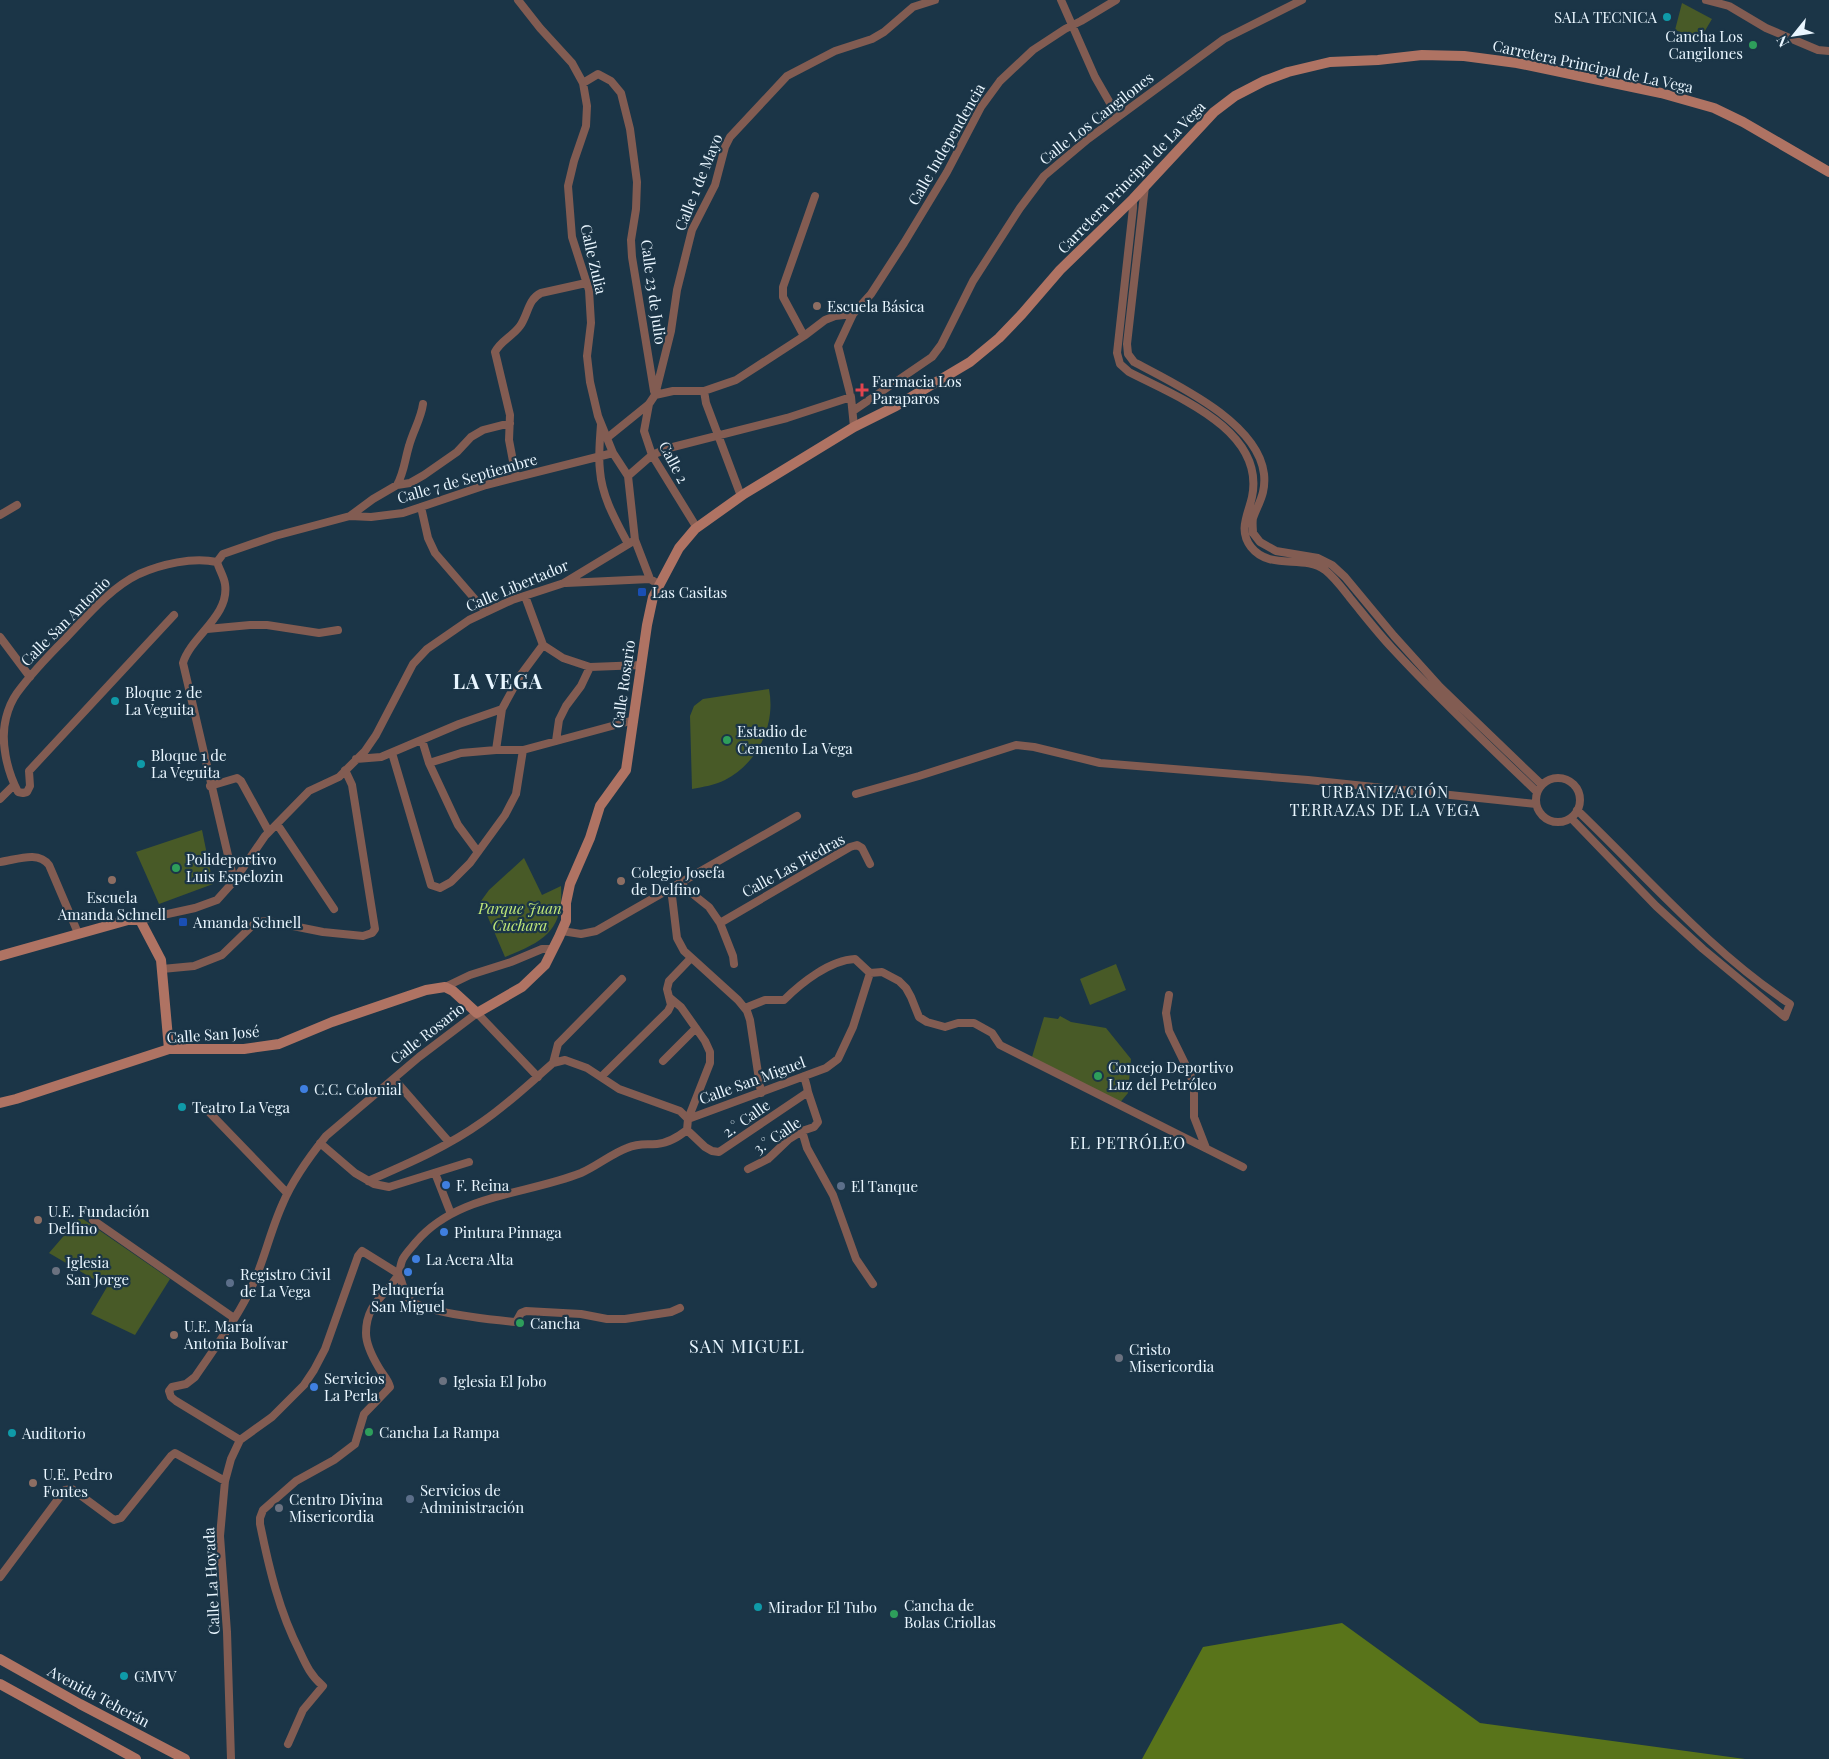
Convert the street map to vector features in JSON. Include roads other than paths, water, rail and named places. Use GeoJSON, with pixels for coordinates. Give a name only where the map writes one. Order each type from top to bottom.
{"type":"FeatureCollection","features":[{"type":"Feature","properties":{"kind":"street","name":"Calle Zulia"},"geometry":{"type":"LineString","coordinates":[[518,0],[540,28],[572,62],[583,83],[587,106],[586,126],[568,186],[572,237],[589,290],[591,323],[587,356],[590,382],[601,422],[613,453],[628,476],[632,542]]}},
{"type":"Feature","properties":{"kind":"street","name":"Calle 1 de Mayo"},"geometry":{"type":"LineString","coordinates":[[655,395],[671,330],[677,290],[692,230],[715,185],[725,147],[730,137],[786,76],[835,51],[878,36],[913,7],[935,0]]}},
{"type":"Feature","properties":{"kind":"street"},"geometry":{"type":"LineString","coordinates":[[1061,0],[1095,77],[1118,117]]}},
{"type":"Feature","properties":{"kind":"street","name":"Calle Independencia"},"geometry":{"type":"LineString","coordinates":[[854,427],[851,397],[838,346],[853,314],[871,294],[904,243],[947,172],[981,107],[1000,81],[1033,50],[1116,0]]}},
{"type":"Feature","properties":{"kind":"street","name":"Calle Los Cangilones"},"geometry":{"type":"LineString","coordinates":[[853,411],[932,357],[941,345],[973,281],[1020,208],[1044,176],[1088,138],[1224,39],[1302,0]]}},
{"type":"Feature","properties":{"kind":"street"},"geometry":{"type":"LineString","coordinates":[[1706,0],[1729,6],[1766,28],[1818,50],[1829,51]]}},
{"type":"Feature","properties":{"kind":"street","name":"Carretera Principal de La Vega"},"geometry":{"type":"LineString","coordinates":[[660,585],[679,548],[697,528],[741,496],[854,427],[896,406],[970,362],[999,338],[1060,270],[1133,200],[1214,112],[1235,96],[1264,81],[1288,72],[1330,62],[1378,60],[1422,55],[1464,56],[1517,62],[1679,98],[1714,108],[1743,122],[1829,172]]}},
{"type":"Feature","properties":{"kind":"street","name":"Calle 23 de Julio"},"geometry":{"type":"LineString","coordinates":[[583,83],[598,74],[612,81],[621,93],[630,129],[637,182],[636,208],[631,240],[632,257],[655,395]]}},
{"type":"Feature","properties":{"kind":"street"},"geometry":{"type":"LineString","coordinates":[[1146,186],[1127,344],[1128,354],[1134,362],[1223,414],[1252,443],[1261,460],[1264,474],[1264,492],[1252,520],[1253,533],[1260,542],[1276,551],[1318,558],[1332,565],[1345,577],[1440,687],[1542,785]]}},
{"type":"Feature","properties":{"kind":"street"},"geometry":{"type":"LineString","coordinates":[[804,336],[783,297],[783,287],[815,196]]}},
{"type":"Feature","properties":{"kind":"street"},"geometry":{"type":"LineString","coordinates":[[1133,200],[1117,353],[1120,364],[1128,372],[1214,419],[1243,447],[1251,466],[1253,480],[1252,495],[1244,524],[1245,537],[1252,548],[1268,560],[1309,564],[1324,569],[1432,692],[1537,792]]}},
{"type":"Feature","properties":{"kind":"street"},"geometry":{"type":"LineString","coordinates":[[516,477],[509,440],[510,415],[495,352],[498,346],[519,328],[535,296],[586,283]]}},
{"type":"Feature","properties":{"kind":"street"},"geometry":{"type":"LineString","coordinates":[[607,438],[649,404],[655,395],[673,392],[704,391],[736,380],[830,318],[853,314]]}},
{"type":"Feature","properties":{"kind":"street"},"geometry":{"type":"LineString","coordinates":[[704,391],[717,435],[741,496]]}},
{"type":"Feature","properties":{"kind":"street"},"geometry":{"type":"LineString","coordinates":[[628,476],[652,455],[669,448],[787,418],[851,397]]}},
{"type":"Feature","properties":{"kind":"street"},"geometry":{"type":"LineString","coordinates":[[350,516],[397,484],[402,477],[408,446],[421,417],[423,404]]}},
{"type":"Feature","properties":{"kind":"street","name":"Calle 2"},"geometry":{"type":"LineString","coordinates":[[649,404],[644,432],[652,455],[697,528]]}},
{"type":"Feature","properties":{"kind":"street"},"geometry":{"type":"LineString","coordinates":[[601,422],[599,456],[604,492],[614,518],[632,542],[650,579],[660,585]]}},
{"type":"Feature","properties":{"kind":"street"},"geometry":{"type":"LineString","coordinates":[[397,484],[410,484],[457,452],[471,437],[510,423]]}},
{"type":"Feature","properties":{"kind":"street","name":"Calle 7 de Septiembre"},"geometry":{"type":"LineString","coordinates":[[217,562],[223,554],[275,536],[350,516],[371,517],[403,513],[516,477],[613,453]]}},
{"type":"Feature","properties":{"kind":"street"},"geometry":{"type":"LineString","coordinates":[[0,515],[17,505]]}},
{"type":"Feature","properties":{"kind":"street"},"geometry":{"type":"LineString","coordinates":[[421,507],[428,538],[435,553],[486,612]]}},
{"type":"Feature","properties":{"kind":"street","name":"Calle Libertador"},"geometry":{"type":"LineString","coordinates":[[0,956],[128,920],[140,920],[195,908],[216,900],[234,881],[269,832],[309,791],[339,777],[365,751],[376,735],[413,664],[427,649],[469,620],[512,600],[564,584],[632,542]]}},
{"type":"Feature","properties":{"kind":"street","name":"Calle San Antonio"},"geometry":{"type":"LineString","coordinates":[[2,754],[6,719],[15,695],[92,610],[123,583],[140,574],[182,562],[197,560],[217,562]]}},
{"type":"Feature","properties":{"kind":"street"},"geometry":{"type":"LineString","coordinates":[[217,562],[225,583],[225,594],[220,610],[207,629],[186,653],[183,663],[210,786],[234,881]]}},
{"type":"Feature","properties":{"kind":"street"},"geometry":{"type":"LineString","coordinates":[[564,584],[650,579]]}},
{"type":"Feature","properties":{"kind":"street","name":"Calle Rosario"},"geometry":{"type":"LineString","coordinates":[[240,1440],[176,1401],[171,1397],[169,1391],[172,1387],[186,1384],[196,1376],[234,1318],[255,1280],[287,1193],[302,1168],[326,1136],[419,1057],[477,1013],[522,987],[545,965],[566,921],[566,903],[570,884],[587,846],[600,806],[626,770],[642,665],[646,625],[653,597],[660,585]]}},
{"type":"Feature","properties":{"kind":"street"},"geometry":{"type":"LineString","coordinates":[[525,596],[543,645],[563,658],[590,667],[642,665]]}},
{"type":"Feature","properties":{"kind":"street"},"geometry":{"type":"LineString","coordinates":[[2,754],[18,792],[27,792],[30,786],[29,771],[174,614]]}},
{"type":"Feature","properties":{"kind":"street"},"geometry":{"type":"LineString","coordinates":[[207,629],[267,625],[312,632],[338,630]]}},
{"type":"Feature","properties":{"kind":"street"},"geometry":{"type":"LineString","coordinates":[[0,637],[30,677]]}},
{"type":"Feature","properties":{"kind":"street"},"geometry":{"type":"LineString","coordinates":[[496,750],[502,709],[520,676],[543,645]]}},
{"type":"Feature","properties":{"kind":"street"},"geometry":{"type":"LineString","coordinates":[[556,741],[560,720],[566,706],[581,686],[590,667]]}},
{"type":"Feature","properties":{"kind":"street"},"geometry":{"type":"LineString","coordinates":[[356,759],[381,757],[458,724],[502,709]]}},
{"type":"Feature","properties":{"kind":"street"},"geometry":{"type":"LineString","coordinates":[[0,712],[6,719]]}},
{"type":"Feature","properties":{"kind":"street"},"geometry":{"type":"LineString","coordinates":[[429,763],[461,753],[523,750],[634,720]]}},
{"type":"Feature","properties":{"kind":"street"},"geometry":{"type":"LineString","coordinates":[[422,740],[429,763],[458,825],[478,852]]}},
{"type":"Feature","properties":{"kind":"street"},"geometry":{"type":"LineString","coordinates":[[856,794],[1016,745],[1100,762],[1308,780],[1536,804]]}},
{"type":"Feature","properties":{"kind":"street"},"geometry":{"type":"LineString","coordinates":[[392,753],[431,885],[440,888],[451,882],[470,863],[505,815],[516,794],[523,750]]}},
{"type":"Feature","properties":{"kind":"street"},"geometry":{"type":"LineString","coordinates":[[162,969],[194,966],[222,955],[256,922],[268,921],[323,932],[363,936],[372,933],[375,929],[352,785],[345,770]]}},
{"type":"Feature","properties":{"kind":"street"},"geometry":{"type":"LineString","coordinates":[[210,786],[237,778],[269,832]]}},
{"type":"Feature","properties":{"kind":"street"},"geometry":{"type":"LineString","coordinates":[[1554,778],[1568,780],[1577,790],[1580,804],[1571,818],[1557,822],[1550,820],[1539,811],[1536,804],[1537,792],[1542,785],[1554,778]]}},
{"type":"Feature","properties":{"kind":"street"},"geometry":{"type":"LineString","coordinates":[[0,799],[14,785]]}},
{"type":"Feature","properties":{"kind":"street"},"geometry":{"type":"LineString","coordinates":[[1571,818],[1656,906],[1703,949],[1785,1017],[1790,1004],[1772,992],[1712,941],[1577,810]]}},
{"type":"Feature","properties":{"kind":"street"},"geometry":{"type":"LineString","coordinates":[[562,931],[580,934],[596,931],[797,816]]}},
{"type":"Feature","properties":{"kind":"street"},"geometry":{"type":"LineString","coordinates":[[277,824],[334,910]]}},
{"type":"Feature","properties":{"kind":"street","name":"Calle Las Piedras"},"geometry":{"type":"LineString","coordinates":[[720,922],[850,847],[857,845],[862,848],[870,864]]}},
{"type":"Feature","properties":{"kind":"street"},"geometry":{"type":"LineString","coordinates":[[0,862],[38,856],[45,859],[49,864],[78,933]]}},
{"type":"Feature","properties":{"kind":"street"},"geometry":{"type":"LineString","coordinates":[[679,883],[709,907],[720,922],[733,956],[734,964]]}},
{"type":"Feature","properties":{"kind":"street"},"geometry":{"type":"LineString","coordinates":[[671,888],[677,938],[684,951],[745,1008],[750,1020],[761,1093]]}},
{"type":"Feature","properties":{"kind":"street"},"geometry":{"type":"LineString","coordinates":[[140,920],[161,960],[169,1049]]}},
{"type":"Feature","properties":{"kind":"street"},"geometry":{"type":"LineString","coordinates":[[445,987],[470,975],[511,962],[542,949],[553,949]]}},
{"type":"Feature","properties":{"kind":"street"},"geometry":{"type":"LineString","coordinates":[[601,1077],[668,1011],[671,1004],[667,989],[670,981],[691,958]]}},
{"type":"Feature","properties":{"kind":"street"},"geometry":{"type":"LineString","coordinates":[[745,1008],[765,1000],[784,1000],[795,989],[818,973],[847,959],[855,959],[870,973],[882,972],[898,981],[912,997],[919,1016],[927,1022],[945,1027],[958,1023],[974,1023],[992,1033],[1000,1045],[1243,1167]]}},
{"type":"Feature","properties":{"kind":"street","name":"Calle San Miguel"},"geometry":{"type":"LineString","coordinates":[[687,1130],[688,1119],[826,1068],[838,1059],[852,1027],[870,973]]}},
{"type":"Feature","properties":{"kind":"street"},"geometry":{"type":"LineString","coordinates":[[553,1063],[558,1044],[622,979]]}},
{"type":"Feature","properties":{"kind":"street"},"geometry":{"type":"LineString","coordinates":[[445,987],[477,1013],[538,1077]]}},
{"type":"Feature","properties":{"kind":"street","name":"Calle San José"},"geometry":{"type":"LineString","coordinates":[[0,1103],[169,1049],[244,1049],[279,1044],[332,1022],[426,990],[445,987]]}},
{"type":"Feature","properties":{"kind":"street"},"geometry":{"type":"LineString","coordinates":[[1169,995],[1166,1013],[1169,1031],[1192,1076],[1194,1118],[1206,1148]]}},
{"type":"Feature","properties":{"kind":"street"},"geometry":{"type":"LineString","coordinates":[[368,1181],[409,1164],[483,1122],[553,1063],[565,1060],[587,1068],[619,1089],[680,1111],[688,1119],[710,1063],[710,1052],[696,1028],[680,1007],[669,997]]}},
{"type":"Feature","properties":{"kind":"street"},"geometry":{"type":"LineString","coordinates":[[663,1061],[696,1028]]}},
{"type":"Feature","properties":{"kind":"street"},"geometry":{"type":"LineString","coordinates":[[804,1076],[808,1092]]}},
{"type":"Feature","properties":{"kind":"street"},"geometry":{"type":"LineString","coordinates":[[394,1079],[449,1142]]}},
{"type":"Feature","properties":{"kind":"street","name":"2.° Calle"},"geometry":{"type":"LineString","coordinates":[[687,1130],[705,1147],[719,1152],[808,1092]]}},
{"type":"Feature","properties":{"kind":"street","name":"3.° Calle"},"geometry":{"type":"LineString","coordinates":[[748,1170],[768,1159],[780,1146],[802,1131],[814,1127],[818,1122],[808,1092]]}},
{"type":"Feature","properties":{"kind":"street"},"geometry":{"type":"LineString","coordinates":[[208,1110],[287,1193]]}},
{"type":"Feature","properties":{"kind":"street"},"geometry":{"type":"LineString","coordinates":[[288,1744],[303,1710],[322,1686],[312,1677],[290,1632],[278,1600],[268,1563],[260,1518],[263,1510],[296,1480],[334,1460],[355,1444],[364,1414],[390,1387],[389,1381],[370,1351],[366,1334],[368,1318],[373,1305],[399,1274],[403,1258],[421,1236],[451,1214],[478,1201],[548,1184],[582,1172],[626,1148],[641,1143],[658,1144],[675,1139],[687,1130]]}},
{"type":"Feature","properties":{"kind":"street"},"geometry":{"type":"LineString","coordinates":[[802,1131],[807,1148],[833,1195],[856,1258],[874,1284]]}},
{"type":"Feature","properties":{"kind":"street"},"geometry":{"type":"LineString","coordinates":[[320,1143],[355,1173],[368,1181],[389,1187],[469,1162]]}},
{"type":"Feature","properties":{"kind":"street"},"geometry":{"type":"LineString","coordinates":[[435,1173],[451,1214]]}},
{"type":"Feature","properties":{"kind":"street"},"geometry":{"type":"LineString","coordinates":[[93,1220],[234,1318]]}},
{"type":"Feature","properties":{"kind":"street"},"geometry":{"type":"LineString","coordinates":[[240,1440],[272,1417],[309,1378],[325,1349],[358,1256],[362,1251],[399,1274],[408,1299],[422,1307],[498,1321],[516,1322],[521,1313],[526,1312],[581,1314],[607,1319],[625,1319],[671,1312],[680,1308]]}},
{"type":"Feature","properties":{"kind":"street","name":"Calle La Hoyada"},"geometry":{"type":"LineString","coordinates":[[231,1759],[227,1632],[220,1536],[225,1481],[231,1459],[240,1440]]}},
{"type":"Feature","properties":{"kind":"street"},"geometry":{"type":"LineString","coordinates":[[0,1577],[68,1488],[114,1520],[117,1520],[121,1518],[175,1453],[225,1481]]}},
{"type":"Feature","properties":{"kind":"street","name":"Avenida Teherán"},"geometry":{"type":"LineString","coordinates":[[0,1659],[80,1704],[185,1759]]}},
{"type":"Feature","properties":{"kind":"street"},"geometry":{"type":"LineString","coordinates":[[0,1684],[136,1759]]}},
{"type":"Feature","properties":{"kind":"place","name":"SALA TECNICA"},"geometry":{"type":"Point","coordinates":[1667,17]}},
{"type":"Feature","properties":{"kind":"place","name":"Cancha Los Cangilones"},"geometry":{"type":"Point","coordinates":[1753,45]}},
{"type":"Feature","properties":{"kind":"place","name":"Escuela Básica"},"geometry":{"type":"Point","coordinates":[817,306]}},
{"type":"Feature","properties":{"kind":"place","name":"Farmacia Los Paraparos"},"geometry":{"type":"Point","coordinates":[862,390]}},
{"type":"Feature","properties":{"kind":"place","name":"Las Casitas"},"geometry":{"type":"Point","coordinates":[642,592]}},
{"type":"Feature","properties":{"kind":"place","name":"Bloque 2 de La Veguita"},"geometry":{"type":"Point","coordinates":[115,701]}},
{"type":"Feature","properties":{"kind":"place","name":"Estadio de Cemento La Vega"},"geometry":{"type":"Point","coordinates":[727,740]}},
{"type":"Feature","properties":{"kind":"place","name":"Bloque 1 de La Veguita"},"geometry":{"type":"Point","coordinates":[141,764]}},
{"type":"Feature","properties":{"kind":"place","name":"Polideportivo Luis Espelozin"},"geometry":{"type":"Point","coordinates":[176,868]}},
{"type":"Feature","properties":{"kind":"place","name":"Escuela Amanda Schnell"},"geometry":{"type":"Point","coordinates":[112,880]}},
{"type":"Feature","properties":{"kind":"place","name":"Colegio Josefa de Delfino"},"geometry":{"type":"Point","coordinates":[621,881]}},
{"type":"Feature","properties":{"kind":"place","name":"Amanda Schnell"},"geometry":{"type":"Point","coordinates":[183,922]}},
{"type":"Feature","properties":{"kind":"place","name":"Concejo Deportivo Luz del Petróleo"},"geometry":{"type":"Point","coordinates":[1098,1076]}},
{"type":"Feature","properties":{"kind":"place","name":"C.C. Colonial"},"geometry":{"type":"Point","coordinates":[304,1089]}},
{"type":"Feature","properties":{"kind":"place","name":"Teatro La Vega"},"geometry":{"type":"Point","coordinates":[182,1107]}},
{"type":"Feature","properties":{"kind":"place","name":"F. Reina"},"geometry":{"type":"Point","coordinates":[446,1185]}},
{"type":"Feature","properties":{"kind":"place","name":"El Tanque"},"geometry":{"type":"Point","coordinates":[841,1186]}},
{"type":"Feature","properties":{"kind":"place","name":"U.E. Fundación Delfino"},"geometry":{"type":"Point","coordinates":[38,1220]}},
{"type":"Feature","properties":{"kind":"place","name":"Pintura Pinnaga"},"geometry":{"type":"Point","coordinates":[444,1232]}},
{"type":"Feature","properties":{"kind":"place","name":"La Acera Alta"},"geometry":{"type":"Point","coordinates":[416,1259]}},
{"type":"Feature","properties":{"kind":"place","name":"Iglesia San Jorge"},"geometry":{"type":"Point","coordinates":[56,1271]}},
{"type":"Feature","properties":{"kind":"place","name":"Peluquería San Miguel"},"geometry":{"type":"Point","coordinates":[408,1272]}},
{"type":"Feature","properties":{"kind":"place","name":"Registro Civil de La Vega"},"geometry":{"type":"Point","coordinates":[230,1283]}},
{"type":"Feature","properties":{"kind":"place","name":"Cancha"},"geometry":{"type":"Point","coordinates":[520,1323]}},
{"type":"Feature","properties":{"kind":"place","name":"U.E. María Antonia Bolívar"},"geometry":{"type":"Point","coordinates":[174,1335]}},
{"type":"Feature","properties":{"kind":"place","name":"Cristo Misericordia"},"geometry":{"type":"Point","coordinates":[1119,1358]}},
{"type":"Feature","properties":{"kind":"place","name":"Iglesia El Jobo"},"geometry":{"type":"Point","coordinates":[443,1381]}},
{"type":"Feature","properties":{"kind":"place","name":"Servicios La Perla"},"geometry":{"type":"Point","coordinates":[314,1387]}},
{"type":"Feature","properties":{"kind":"place","name":"Cancha La Rampa"},"geometry":{"type":"Point","coordinates":[369,1432]}},
{"type":"Feature","properties":{"kind":"place","name":"Auditorio"},"geometry":{"type":"Point","coordinates":[12,1433]}},
{"type":"Feature","properties":{"kind":"place","name":"U.E. Pedro Fontes"},"geometry":{"type":"Point","coordinates":[33,1483]}},
{"type":"Feature","properties":{"kind":"place","name":"Servicios de Administración"},"geometry":{"type":"Point","coordinates":[410,1499]}},
{"type":"Feature","properties":{"kind":"place","name":"Centro Divina Misericordia"},"geometry":{"type":"Point","coordinates":[279,1508]}},
{"type":"Feature","properties":{"kind":"place","name":"Mirador El Tubo"},"geometry":{"type":"Point","coordinates":[758,1607]}},
{"type":"Feature","properties":{"kind":"place","name":"Cancha de Bolas Criollas"},"geometry":{"type":"Point","coordinates":[894,1614]}},
{"type":"Feature","properties":{"kind":"place","name":"GMVV"},"geometry":{"type":"Point","coordinates":[124,1676]}},
{"type":"Feature","properties":{"kind":"district","name":"LA VEGA"},"geometry":{"type":"Point","coordinates":[498,680]}},
{"type":"Feature","properties":{"kind":"district","name":"URBANIZACIÓN TERRAZAS DE LA VEGA"},"geometry":{"type":"Point","coordinates":[1385,800]}},
{"type":"Feature","properties":{"kind":"district","name":"EL PETRÓLEO"},"geometry":{"type":"Point","coordinates":[1128,1142]}},
{"type":"Feature","properties":{"kind":"district","name":"SAN MIGUEL"},"geometry":{"type":"Point","coordinates":[747,1346]}},
{"type":"Feature","properties":{"kind":"park label","name":"Parque Juan Cuchara"},"geometry":{"type":"Point","coordinates":[520,916]}}]}
